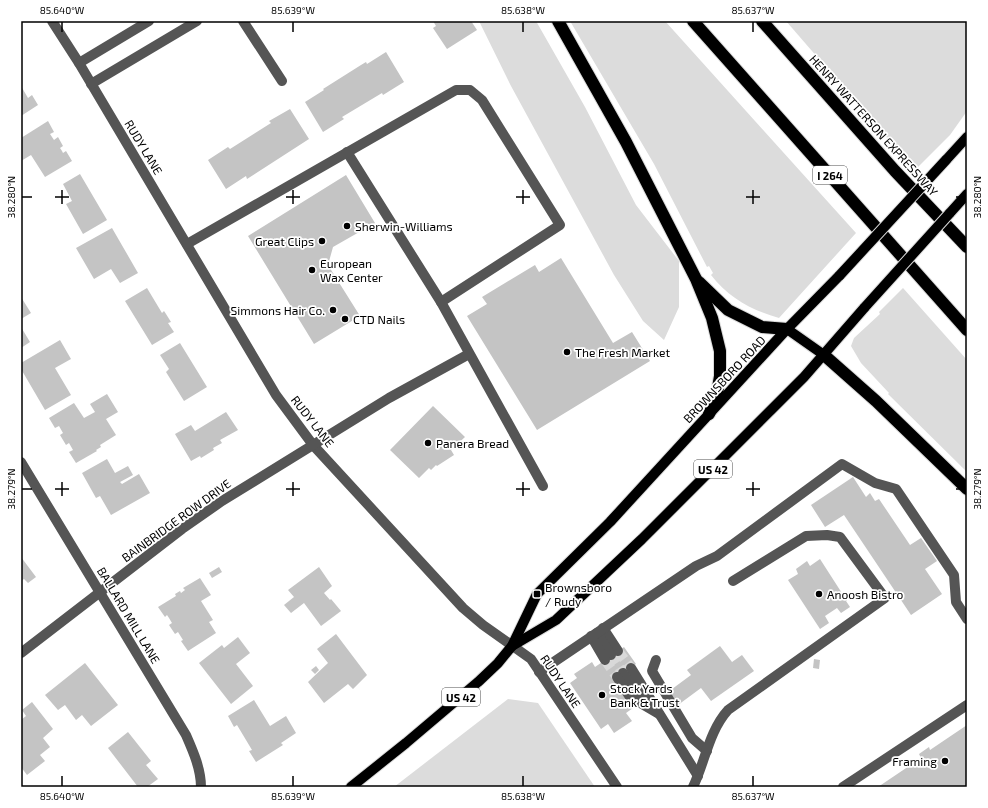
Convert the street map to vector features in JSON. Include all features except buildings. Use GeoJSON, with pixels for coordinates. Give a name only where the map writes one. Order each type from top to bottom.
{"type":"FeatureCollection","features":[{"type":"Feature","properties":{"kind":"highway"},"geometry":{"type":"LineString","coordinates":[[558,21],[626,142],[696,279],[712,318],[720,351],[720,376],[716,399],[709,414]]}},
{"type":"Feature","properties":{"kind":"highway","name":"I 264"},"geometry":{"type":"LineString","coordinates":[[693,21],[967,330]]}},
{"type":"Feature","properties":{"kind":"highway","name":"HENRY WATTERSON EXPRESSWAY"},"geometry":{"type":"LineString","coordinates":[[762,21],[895,171],[967,247]]}},
{"type":"Feature","properties":{"kind":"highway"},"geometry":{"type":"LineString","coordinates":[[696,279],[728,310],[762,327],[787,329]]}},
{"type":"Feature","properties":{"kind":"highway"},"geometry":{"type":"LineString","coordinates":[[824,355],[876,401],[967,489]]}},
{"type":"Feature","properties":{"kind":"main road","name":"BROWNSBORO ROAD"},"geometry":{"type":"LineString","coordinates":[[351,787],[406,743],[478,682],[498,663],[512,646],[537,594],[610,522],[787,329],[840,275],[967,137]]}},
{"type":"Feature","properties":{"kind":"main road","name":"BROWNSBORO ROAD"},"geometry":{"type":"LineString","coordinates":[[512,646],[556,620],[686,495],[804,377],[967,194]]}},
{"type":"Feature","properties":{"kind":"main road"},"geometry":{"type":"LineString","coordinates":[[787,329],[824,355]]}},
{"type":"Feature","properties":{"kind":"street","name":"RUDY LANE"},"geometry":{"type":"LineString","coordinates":[[52,21],[79,63],[276,395],[313,445],[463,608],[483,625],[531,659],[617,787]]}},
{"type":"Feature","properties":{"kind":"street"},"geometry":{"type":"LineString","coordinates":[[79,63],[149,21]]}},
{"type":"Feature","properties":{"kind":"street"},"geometry":{"type":"LineString","coordinates":[[91,84],[197,21]]}},
{"type":"Feature","properties":{"kind":"street"},"geometry":{"type":"LineString","coordinates":[[243,21],[282,80]]}},
{"type":"Feature","properties":{"kind":"street"},"geometry":{"type":"LineString","coordinates":[[187,244],[456,90],[470,90],[482,100],[560,225],[441,302]]}},
{"type":"Feature","properties":{"kind":"street"},"geometry":{"type":"LineString","coordinates":[[347,152],[441,302],[543,486]]}},
{"type":"Feature","properties":{"kind":"street","name":"BAINBRIDGE ROW DRIVE"},"geometry":{"type":"LineString","coordinates":[[21,653],[182,529],[222,501],[389,398],[469,354]]}},
{"type":"Feature","properties":{"kind":"street","name":"BALLARD MILL LANE"},"geometry":{"type":"LineString","coordinates":[[21,462],[186,735],[196,760],[200,774],[201,787]]}},
{"type":"Feature","properties":{"kind":"street"},"geometry":{"type":"LineString","coordinates":[[539,672],[696,566],[717,556],[842,464],[875,483],[896,489],[954,574],[956,602],[967,619]]}},
{"type":"Feature","properties":{"kind":"street"},"geometry":{"type":"LineString","coordinates":[[693,787],[716,728],[721,718],[728,710],[885,598],[840,537],[827,534],[806,536],[733,581]]}},
{"type":"Feature","properties":{"kind":"street"},"geometry":{"type":"LineString","coordinates":[[597,632],[611,655],[597,632]]}},
{"type":"Feature","properties":{"kind":"street"},"geometry":{"type":"LineString","coordinates":[[656,660],[652,671],[692,738],[707,751]]}},
{"type":"Feature","properties":{"kind":"street"},"geometry":{"type":"LineString","coordinates":[[624,673],[636,693],[660,715],[698,776]]}},
{"type":"Feature","properties":{"kind":"street"},"geometry":{"type":"LineString","coordinates":[[843,787],[967,705]]}},
{"type":"Feature","properties":{"kind":"shaded area"},"geometry":{"type":"Polygon","coordinates":[[[479,21],[536,21],[585,107],[636,205],[679,261],[679,307],[664,340],[643,321],[614,275],[511,86],[479,21]]]}},
{"type":"Feature","properties":{"kind":"shaded area"},"geometry":{"type":"Polygon","coordinates":[[[570,21],[665,21],[856,233],[779,318],[750,307],[733,297],[711,275],[713,273],[709,266],[707,267],[654,164],[570,21]]]}},
{"type":"Feature","properties":{"kind":"shaded area"},"geometry":{"type":"Polygon","coordinates":[[[786,21],[967,21],[967,111],[950,135],[915,170],[786,21]]]}},
{"type":"Feature","properties":{"kind":"shaded area"},"geometry":{"type":"Polygon","coordinates":[[[903,288],[967,360],[967,472],[888,394],[889,393],[861,363],[851,346],[854,338],[880,314],[879,312],[903,288]]]}},
{"type":"Feature","properties":{"kind":"shaded area"},"geometry":{"type":"Polygon","coordinates":[[[508,699],[538,703],[595,787],[394,787],[508,699]]]}},
{"type":"Feature","properties":{"kind":"tunnel"},"geometry":{"type":"LineString","coordinates":[[618,651],[631,668]]}},
{"type":"Feature","properties":{"kind":"tunnel"},"geometry":{"type":"LineString","coordinates":[[611,655],[623,673]]}},
{"type":"Feature","properties":{"kind":"tunnel"},"geometry":{"type":"LineString","coordinates":[[605,660],[617,677]]}},
{"type":"Feature","properties":{"kind":"place","name":"Sherwin-Williams"},"geometry":{"type":"Point","coordinates":[347,226]}},
{"type":"Feature","properties":{"kind":"place","name":"Great Clips"},"geometry":{"type":"Point","coordinates":[322,241]}},
{"type":"Feature","properties":{"kind":"place","name":"European Wax Center"},"geometry":{"type":"Point","coordinates":[312,270]}},
{"type":"Feature","properties":{"kind":"place","name":"Simmons Hair Co."},"geometry":{"type":"Point","coordinates":[333,310]}},
{"type":"Feature","properties":{"kind":"place","name":"CTD Nails"},"geometry":{"type":"Point","coordinates":[345,319]}},
{"type":"Feature","properties":{"kind":"place","name":"The Fresh Market"},"geometry":{"type":"Point","coordinates":[567,352]}},
{"type":"Feature","properties":{"kind":"place","name":"Panera Bread"},"geometry":{"type":"Point","coordinates":[428,443]}},
{"type":"Feature","properties":{"kind":"place","name":"Brownsboro / Rudy"},"geometry":{"type":"Point","coordinates":[537,594]}},
{"type":"Feature","properties":{"kind":"place","name":"Anoosh Bistro"},"geometry":{"type":"Point","coordinates":[819,594]}},
{"type":"Feature","properties":{"kind":"place","name":"Stock Yards Bank & Trust"},"geometry":{"type":"Point","coordinates":[602,695]}},
{"type":"Feature","properties":{"kind":"place","name":"Framing"},"geometry":{"type":"Point","coordinates":[945,761]}}]}
